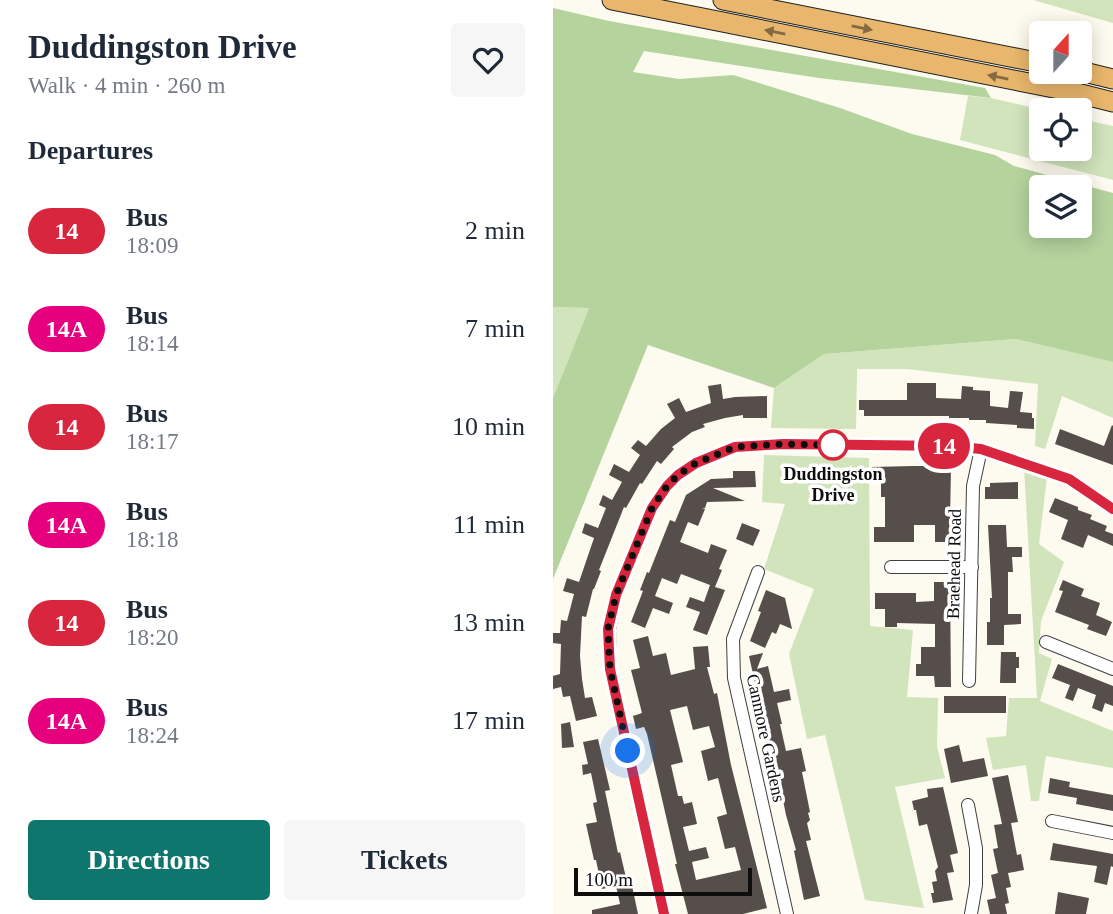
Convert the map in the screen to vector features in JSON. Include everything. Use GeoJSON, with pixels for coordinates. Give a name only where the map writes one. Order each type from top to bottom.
{"type":"FeatureCollection","features":[{"type":"Feature","properties":{"kind":"highway"},"geometry":{"type":"LineString","coordinates":[[612,0],[1055,88],[1113,102]]}},
{"type":"Feature","properties":{"kind":"highway"},"geometry":{"type":"LineString","coordinates":[[723,0],[1029,61]]}},
{"type":"Feature","properties":{"kind":"highway"},"geometry":{"type":"LineString","coordinates":[[1092,74],[1113,79]]}},
{"type":"Feature","properties":{"kind":"street"},"geometry":{"type":"LineString","coordinates":[[664,914],[610,669],[608,629],[616,595],[652,508],[678,475],[696,463],[735,447],[784,444],[951,446],[981,449],[1069,479],[1113,509]]}},
{"type":"Feature","properties":{"kind":"street","name":"Braehead Road"},"geometry":{"type":"LineString","coordinates":[[969,681],[973,486],[981,449]]}},
{"type":"Feature","properties":{"kind":"street"},"geometry":{"type":"LineString","coordinates":[[891,567],[972,567]]}},
{"type":"Feature","properties":{"kind":"street","name":"Canmore Gardens"},"geometry":{"type":"LineString","coordinates":[[758,572],[733,639],[734,678],[787,914]]}},
{"type":"Feature","properties":{"kind":"street"},"geometry":{"type":"LineString","coordinates":[[1046,642],[1113,669]]}},
{"type":"Feature","properties":{"kind":"street"},"geometry":{"type":"LineString","coordinates":[[968,805],[976,848],[976,885],[971,914]]}},
{"type":"Feature","properties":{"kind":"street"},"geometry":{"type":"LineString","coordinates":[[1052,821],[1113,833]]}},
{"type":"Feature","properties":{"kind":"green space"},"geometry":{"type":"Polygon","coordinates":[[[1033,0],[1113,0],[1113,23],[1033,0]]]}},
{"type":"Feature","properties":{"kind":"green space"},"geometry":{"type":"Polygon","coordinates":[[[553,8],[609,21],[985,88],[991,98],[819,78],[644,51],[633,72],[679,79],[733,75],[840,108],[912,134],[995,155],[1014,166],[1047,175],[1029,175],[1029,238],[1092,238],[1092,187],[1113,193],[1113,362],[1016,339],[824,354],[774,388],[648,345],[553,579],[553,398],[589,308],[553,307],[553,8]]]}},
{"type":"Feature","properties":{"kind":"green space"},"geometry":{"type":"Polygon","coordinates":[[[968,96],[1029,107],[1029,158],[960,140],[968,96]]]}},
{"type":"Feature","properties":{"kind":"green space"},"geometry":{"type":"Polygon","coordinates":[[[1092,122],[1113,126],[1113,180],[1040,161],[1092,161],[1092,122]]]}},
{"type":"Feature","properties":{"kind":"green space"},"geometry":{"type":"Polygon","coordinates":[[[553,307],[589,308],[553,398],[553,307]]]}},
{"type":"Feature","properties":{"kind":"green space"},"geometry":{"type":"Polygon","coordinates":[[[1016,339],[1113,362],[1113,418],[1062,396],[1045,449],[1035,446],[1038,384],[907,369],[857,369],[856,429],[771,428],[774,388],[824,354],[1016,339]]]}},
{"type":"Feature","properties":{"kind":"green space"},"geometry":{"type":"Polygon","coordinates":[[[764,455],[869,458],[870,626],[913,630],[907,697],[938,698],[937,747],[945,778],[895,787],[924,908],[865,900],[825,735],[807,739],[789,654],[814,589],[764,569],[785,504],[762,502],[764,455]]]}},
{"type":"Feature","properties":{"kind":"green space"},"geometry":{"type":"Polygon","coordinates":[[[1024,467],[1047,477],[1039,544],[1064,562],[1041,621],[1039,653],[1052,659],[1040,701],[1113,731],[1113,768],[1046,756],[1039,801],[1031,801],[1026,765],[993,770],[986,738],[1006,736],[1009,698],[1037,698],[1024,467]]]}},
{"type":"Feature","properties":{"kind":"building"},"geometry":{"type":"Polygon","coordinates":[[[907,383],[936,383],[936,398],[961,399],[962,386],[990,391],[990,406],[1008,408],[1010,391],[1023,392],[1020,412],[1032,413],[1034,429],[949,416],[864,416],[864,410],[859,410],[859,400],[907,400],[907,383]]]}},
{"type":"Feature","properties":{"kind":"building"},"geometry":{"type":"Polygon","coordinates":[[[721,384],[723,399],[767,396],[767,418],[743,418],[743,415],[703,424],[705,427],[692,432],[672,447],[674,449],[661,464],[657,461],[626,508],[624,507],[599,570],[601,571],[586,617],[582,616],[582,679],[585,698],[592,697],[597,716],[576,721],[570,696],[563,697],[561,687],[553,689],[553,676],[560,674],[561,644],[553,643],[553,633],[560,633],[561,620],[567,621],[574,594],[563,591],[567,578],[579,582],[594,538],[582,533],[585,523],[598,528],[606,508],[599,505],[603,495],[612,500],[622,482],[609,475],[614,464],[629,472],[640,455],[631,448],[638,440],[646,446],[675,418],[667,404],[679,398],[686,412],[711,403],[708,386],[721,384]]]}},
{"type":"Feature","properties":{"kind":"building"},"geometry":{"type":"Polygon","coordinates":[[[1112,425],[1113,465],[1055,444],[1060,429],[1104,446],[1112,425]]]}},
{"type":"Feature","properties":{"kind":"building"},"geometry":{"type":"Polygon","coordinates":[[[951,466],[951,542],[935,542],[935,525],[914,525],[914,542],[874,542],[874,527],[885,527],[885,497],[881,497],[881,483],[872,483],[872,467],[951,466]]]}},
{"type":"Feature","properties":{"kind":"building"},"geometry":{"type":"Polygon","coordinates":[[[733,471],[755,471],[756,487],[713,488],[745,501],[707,502],[705,508],[702,508],[705,509],[698,526],[688,522],[680,542],[708,553],[711,544],[727,550],[715,587],[725,590],[707,635],[693,630],[700,612],[686,607],[690,597],[704,602],[710,585],[681,574],[677,584],[662,578],[655,596],[673,603],[669,614],[653,608],[645,628],[631,622],[647,572],[649,573],[670,520],[675,522],[686,495],[711,479],[733,478],[733,471]]]}},
{"type":"Feature","properties":{"kind":"building"},"geometry":{"type":"Polygon","coordinates":[[[1018,482],[1018,499],[985,499],[985,487],[990,487],[990,483],[1018,482]]]}},
{"type":"Feature","properties":{"kind":"building"},"geometry":{"type":"Polygon","coordinates":[[[1055,498],[1078,507],[1078,510],[1092,515],[1090,519],[1107,526],[1105,531],[1113,534],[1113,546],[1088,535],[1083,548],[1061,539],[1068,520],[1049,512],[1055,498]]]}},
{"type":"Feature","properties":{"kind":"building"},"geometry":{"type":"Polygon","coordinates":[[[742,523],[760,530],[753,546],[736,539],[742,523]]]}},
{"type":"Feature","properties":{"kind":"building"},"geometry":{"type":"Polygon","coordinates":[[[988,525],[1006,525],[1007,547],[1022,547],[1022,557],[1012,557],[1013,572],[1008,572],[1008,614],[1021,614],[1021,624],[1004,625],[1004,645],[987,645],[987,622],[990,622],[992,598],[988,525]]]}},
{"type":"Feature","properties":{"kind":"building"},"geometry":{"type":"Polygon","coordinates":[[[1063,580],[1084,589],[1081,596],[1100,603],[1096,615],[1112,622],[1106,636],[1087,629],[1089,625],[1055,612],[1063,591],[1059,590],[1063,580]]]}},
{"type":"Feature","properties":{"kind":"building"},"geometry":{"type":"Polygon","coordinates":[[[934,582],[950,582],[951,687],[935,687],[934,676],[916,676],[916,664],[921,664],[921,647],[935,647],[935,624],[897,623],[897,627],[885,627],[885,609],[875,609],[875,593],[916,593],[916,602],[934,601],[934,582]]]}},
{"type":"Feature","properties":{"kind":"building"},"geometry":{"type":"Polygon","coordinates":[[[766,590],[785,598],[792,629],[780,624],[776,634],[772,632],[765,648],[750,641],[766,590]]]}},
{"type":"Feature","properties":{"kind":"building"},"geometry":{"type":"Polygon","coordinates":[[[648,636],[653,656],[666,653],[671,675],[695,669],[693,647],[708,646],[710,667],[707,667],[714,694],[717,693],[731,765],[767,908],[743,914],[688,914],[647,734],[644,727],[636,729],[633,716],[642,713],[631,670],[640,668],[633,640],[648,636]],[[687,706],[670,710],[683,762],[671,765],[678,796],[682,796],[684,804],[692,802],[697,824],[683,827],[689,851],[706,847],[709,858],[692,862],[696,880],[741,870],[735,847],[725,849],[717,817],[727,814],[718,778],[708,781],[701,751],[715,747],[709,726],[693,730],[687,706]]]}},
{"type":"Feature","properties":{"kind":"building"},"geometry":{"type":"Polygon","coordinates":[[[1001,652],[1016,652],[1016,657],[1019,657],[1016,683],[1000,683],[1001,652]]]}},
{"type":"Feature","properties":{"kind":"building"},"geometry":{"type":"Polygon","coordinates":[[[763,653],[757,669],[768,666],[774,692],[789,689],[791,700],[777,703],[780,724],[786,751],[801,748],[806,771],[802,772],[810,812],[810,820],[807,823],[811,840],[806,841],[820,896],[804,900],[794,851],[796,850],[749,656],[763,653]]]}},
{"type":"Feature","properties":{"kind":"building"},"geometry":{"type":"Polygon","coordinates":[[[1058,664],[1113,686],[1113,706],[1105,703],[1102,712],[1092,708],[1096,695],[1078,688],[1073,701],[1065,698],[1070,685],[1052,678],[1058,664]]]}},
{"type":"Feature","properties":{"kind":"building"},"geometry":{"type":"Polygon","coordinates":[[[944,696],[1006,696],[1006,713],[944,713],[944,696]]]}},
{"type":"Feature","properties":{"kind":"building"},"geometry":{"type":"Polygon","coordinates":[[[570,722],[574,747],[562,748],[561,724],[570,722]]]}},
{"type":"Feature","properties":{"kind":"building"},"geometry":{"type":"Polygon","coordinates":[[[598,739],[610,790],[605,791],[618,853],[620,852],[627,882],[631,881],[638,914],[592,914],[592,910],[620,904],[616,886],[602,889],[586,824],[597,822],[593,803],[597,802],[591,773],[583,775],[582,765],[588,764],[583,742],[598,739]]]}},
{"type":"Feature","properties":{"kind":"building"},"geometry":{"type":"Polygon","coordinates":[[[959,745],[963,762],[984,758],[988,776],[951,783],[944,749],[959,745]]]}},
{"type":"Feature","properties":{"kind":"building"},"geometry":{"type":"Polygon","coordinates":[[[1008,775],[1018,822],[1011,823],[1017,855],[1021,854],[1024,870],[1008,873],[1011,887],[1006,888],[1009,903],[1005,904],[1007,914],[990,914],[987,900],[996,898],[991,875],[998,873],[993,849],[998,848],[994,825],[1002,824],[992,778],[1008,775]]]}},
{"type":"Feature","properties":{"kind":"building"},"geometry":{"type":"Polygon","coordinates":[[[1050,778],[1070,782],[1069,787],[1113,795],[1113,811],[1076,804],[1077,798],[1048,793],[1050,778]]]}},
{"type":"Feature","properties":{"kind":"building"},"geometry":{"type":"Polygon","coordinates":[[[943,787],[958,853],[950,855],[954,872],[947,873],[953,900],[933,903],[932,882],[937,881],[935,871],[938,867],[927,824],[919,826],[912,801],[928,797],[927,789],[943,787]]]}},
{"type":"Feature","properties":{"kind":"building"},"geometry":{"type":"Polygon","coordinates":[[[1053,843],[1113,854],[1113,867],[1111,866],[1107,885],[1094,882],[1097,866],[1050,860],[1053,843]]]}},
{"type":"Feature","properties":{"kind":"building"},"geometry":{"type":"Polygon","coordinates":[[[1058,892],[1089,898],[1086,914],[1055,914],[1058,892]]]}},
{"type":"Feature","properties":{"kind":"bus line","name":"14"},"geometry":{"type":"LineString","coordinates":[[664,914],[610,669],[608,629],[616,595],[652,508],[678,475],[696,463],[735,447],[784,444],[951,446],[981,449],[1069,479],[1113,509]]}},
{"type":"Feature","properties":{"kind":"place","name":"Duddingston Drive"},"geometry":{"type":"Point","coordinates":[833,445]}},
{"type":"Feature","properties":{"kind":"route"},"geometry":{"type":"LineString","coordinates":[[628,751],[610,669],[608,629],[616,595],[652,508],[678,475],[717,453],[735,447],[833,445]]}}]}
